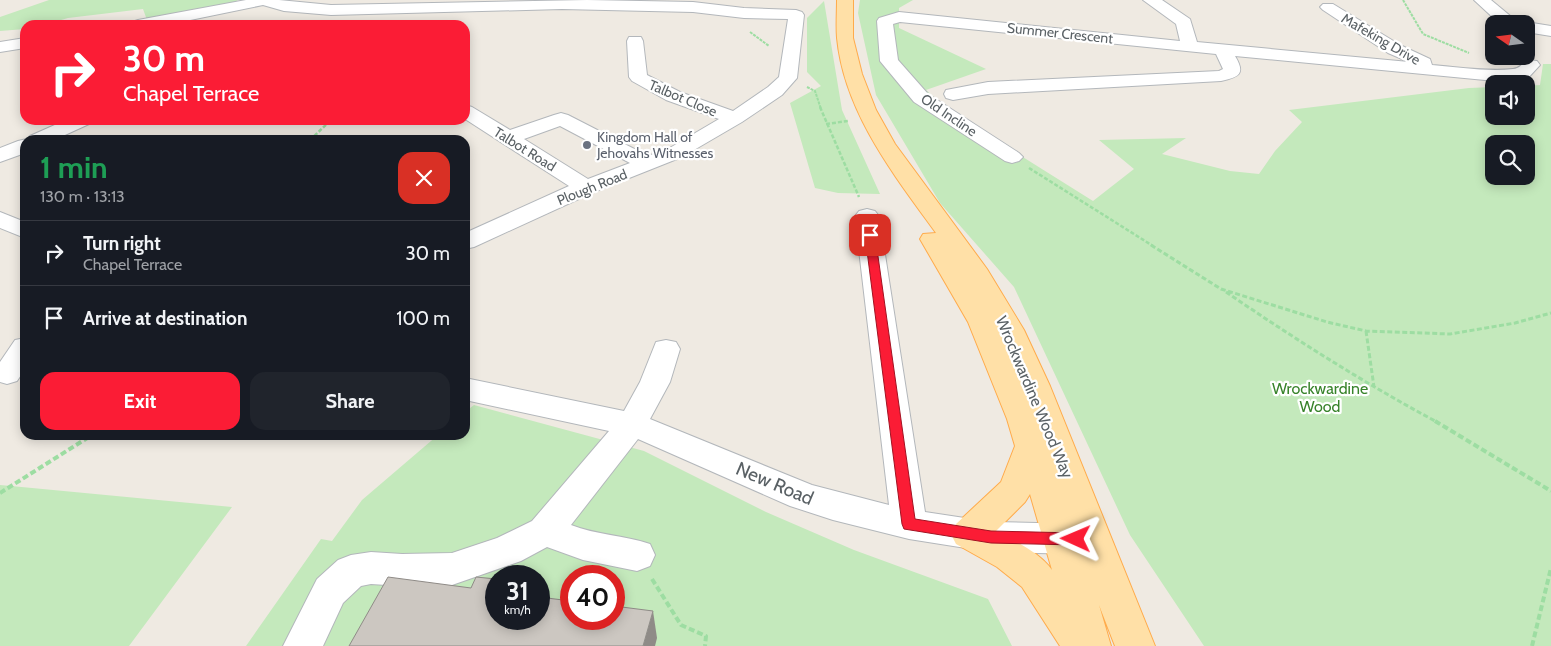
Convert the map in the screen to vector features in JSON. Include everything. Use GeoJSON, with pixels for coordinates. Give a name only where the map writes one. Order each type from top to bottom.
{"type":"FeatureCollection","features":[{"type":"Feature","properties":{"kind":"main road","name":"Wrockwardine Wood Way"},"geometry":{"type":"LineString","coordinates":[[836,0],[834,27],[837,55],[857,120],[876,155],[933,240],[982,322],[1023,419],[1031,447],[1076,539],[1135,646]]}},
{"type":"Feature","properties":{"kind":"main road","name":"Wrockwardine Wood Way"},"geometry":{"type":"LineString","coordinates":[[845,0],[844,26],[848,53],[862,100],[870,118],[914,186],[995,302],[1020,352],[1076,539],[1072,574],[1091,646]]}},
{"type":"Feature","properties":{"kind":"main road"},"geometry":{"type":"LineString","coordinates":[[1031,447],[1020,480],[1013,492],[970,534],[1010,556],[1034,576],[1083,646]]}},
{"type":"Feature","properties":{"kind":"street"},"geometry":{"type":"LineString","coordinates":[[167,20],[208,13],[262,0],[284,6],[330,10],[562,4],[694,3],[744,13],[801,10],[788,78]]}},
{"type":"Feature","properties":{"kind":"street"},"geometry":{"type":"LineString","coordinates":[[1151,0],[1166,8],[1184,22],[1190,46]]}},
{"type":"Feature","properties":{"kind":"street"},"geometry":{"type":"LineString","coordinates":[[1482,0],[1500,15]]}},
{"type":"Feature","properties":{"kind":"street"},"geometry":{"type":"LineString","coordinates":[[432,20],[446,7]]}},
{"type":"Feature","properties":{"kind":"street","name":"Mafeking Drive"},"geometry":{"type":"LineString","coordinates":[[1328,7],[1394,49],[1420,60],[1435,71]]}},
{"type":"Feature","properties":{"kind":"street"},"geometry":{"type":"LineString","coordinates":[[308,20],[330,10]]}},
{"type":"Feature","properties":{"kind":"street","name":"Summer Crescent"},"geometry":{"type":"LineString","coordinates":[[899,17],[1485,76],[1522,74],[1525,69],[1531,66]]}},
{"type":"Feature","properties":{"kind":"street","name":"Old Incline"},"geometry":{"type":"LineString","coordinates":[[899,17],[885,21],[889,61],[921,98],[1012,157]]}},
{"type":"Feature","properties":{"kind":"street"},"geometry":{"type":"LineString","coordinates":[[1535,28],[1551,30]]}},
{"type":"Feature","properties":{"kind":"street","name":"Talbot Close"},"geometry":{"type":"LineString","coordinates":[[635,41],[638,77],[648,84],[691,103],[735,118]]}},
{"type":"Feature","properties":{"kind":"street"},"geometry":{"type":"LineString","coordinates":[[0,48],[20,44]]}},
{"type":"Feature","properties":{"kind":"street"},"geometry":{"type":"LineString","coordinates":[[953,94],[988,88],[1221,76],[1232,72],[1232,66],[1222,50]]}},
{"type":"Feature","properties":{"kind":"street","name":"Plough Road"},"geometry":{"type":"LineString","coordinates":[[470,240],[586,187],[675,153],[735,118],[775,91],[788,78]]}},
{"type":"Feature","properties":{"kind":"street","name":"Talbot Road"},"geometry":{"type":"LineString","coordinates":[[470,114],[586,187]]}},
{"type":"Feature","properties":{"kind":"street"},"geometry":{"type":"LineString","coordinates":[[508,138],[561,119],[648,164]]}},
{"type":"Feature","properties":{"kind":"street"},"geometry":{"type":"LineString","coordinates":[[48,135],[71,125]]}},
{"type":"Feature","properties":{"kind":"street"},"geometry":{"type":"LineString","coordinates":[[0,156],[20,147]]}},
{"type":"Feature","properties":{"kind":"street"},"geometry":{"type":"LineString","coordinates":[[0,219],[20,211]]}},
{"type":"Feature","properties":{"kind":"street"},"geometry":{"type":"LineString","coordinates":[[867,216],[909,524]]}},
{"type":"Feature","properties":{"kind":"street"},"geometry":{"type":"LineString","coordinates":[[0,219],[20,229]]}},
{"type":"Feature","properties":{"kind":"street"},"geometry":{"type":"LineString","coordinates":[[303,646],[330,591],[351,571],[371,568],[402,570],[452,569],[508,550],[545,531],[598,470],[632,424],[655,382],[666,349]]}},
{"type":"Feature","properties":{"kind":"street"},"geometry":{"type":"LineString","coordinates":[[11,374],[20,357]]}},
{"type":"Feature","properties":{"kind":"street","name":"New Road"},"geometry":{"type":"LineString","coordinates":[[470,390],[632,424],[802,496],[833,506],[909,524],[970,534],[1076,539]]}},
{"type":"Feature","properties":{"kind":"street"},"geometry":{"type":"LineString","coordinates":[[545,531],[583,544],[637,555]]}},
{"type":"Feature","properties":{"kind":"path"},"geometry":{"type":"LineString","coordinates":[[1403,0],[1423,34],[1470,54]]}},
{"type":"Feature","properties":{"kind":"path"},"geometry":{"type":"LineString","coordinates":[[744,28],[773,49]]}},
{"type":"Feature","properties":{"kind":"path"},"geometry":{"type":"LineString","coordinates":[[788,78],[815,91],[826,124],[867,216]]}},
{"type":"Feature","properties":{"kind":"path"},"geometry":{"type":"LineString","coordinates":[[826,124],[857,120]]}},
{"type":"Feature","properties":{"kind":"path"},"geometry":{"type":"LineString","coordinates":[[315,135],[326,125]]}},
{"type":"Feature","properties":{"kind":"path"},"geometry":{"type":"LineString","coordinates":[[1012,157],[1374,388],[1446,426],[1551,491]]}},
{"type":"Feature","properties":{"kind":"path"},"geometry":{"type":"LineString","coordinates":[[1221,289],[1327,322],[1366,331],[1450,334],[1515,323],[1551,313]]}},
{"type":"Feature","properties":{"kind":"path"},"geometry":{"type":"LineString","coordinates":[[1366,331],[1374,388]]}},
{"type":"Feature","properties":{"kind":"path"},"geometry":{"type":"LineString","coordinates":[[0,494],[84,440]]}},
{"type":"Feature","properties":{"kind":"path"},"geometry":{"type":"LineString","coordinates":[[637,555],[680,625],[706,636],[705,646]]}},
{"type":"Feature","properties":{"kind":"path"},"geometry":{"type":"LineString","coordinates":[[1532,646],[1551,568]]}},
{"type":"Feature","properties":{"kind":"green space"},"geometry":{"type":"Polygon","coordinates":[[[49,0],[238,0],[229,5],[147,20],[143,9],[61,20],[20,20],[20,29],[0,31],[0,17],[49,0]]]}},
{"type":"Feature","properties":{"kind":"green space","name":"Wrockwardine Wood"},"geometry":{"type":"Polygon","coordinates":[[[860,0],[913,0],[899,8],[899,28],[986,69],[926,90],[951,112],[1093,201],[1134,169],[1099,140],[1186,138],[1162,154],[1230,171],[1259,174],[1275,151],[1302,122],[1289,110],[1485,87],[1485,125],[1535,125],[1535,85],[1540,85],[1543,64],[1551,64],[1551,646],[1204,646],[1130,535],[1014,287],[940,203],[876,95],[858,13],[860,0]]]}},
{"type":"Feature","properties":{"kind":"green space"},"geometry":{"type":"Polygon","coordinates":[[[824,1],[842,110],[880,194],[838,193],[815,188],[790,103],[821,86],[807,72],[807,18],[824,1]]]}},
{"type":"Feature","properties":{"kind":"green space"},"geometry":{"type":"Polygon","coordinates":[[[474,405],[644,451],[766,512],[854,550],[988,599],[1012,646],[246,646],[321,539],[332,541],[362,500],[432,440],[470,440],[470,408],[474,405]]]}},
{"type":"Feature","properties":{"kind":"green space"},"geometry":{"type":"Polygon","coordinates":[[[0,485],[232,507],[129,646],[0,646],[0,485]]]}},
{"type":"Feature","properties":{"kind":"building"},"geometry":{"type":"Polygon","coordinates":[[[388,577],[471,588],[476,577],[485,578],[485,630],[550,630],[550,598],[560,600],[560,630],[625,630],[625,607],[653,611],[643,646],[349,646],[388,577]]]}},
{"type":"Feature","properties":{"kind":"place","name":"Kingdom Hall of Jehovahs Witnesses"},"geometry":{"type":"Point","coordinates":[587,145]}},
{"type":"Feature","properties":{"kind":"route"},"geometry":{"type":"LineString","coordinates":[[870,235],[909,524],[991,537],[1076,539]]}}]}
